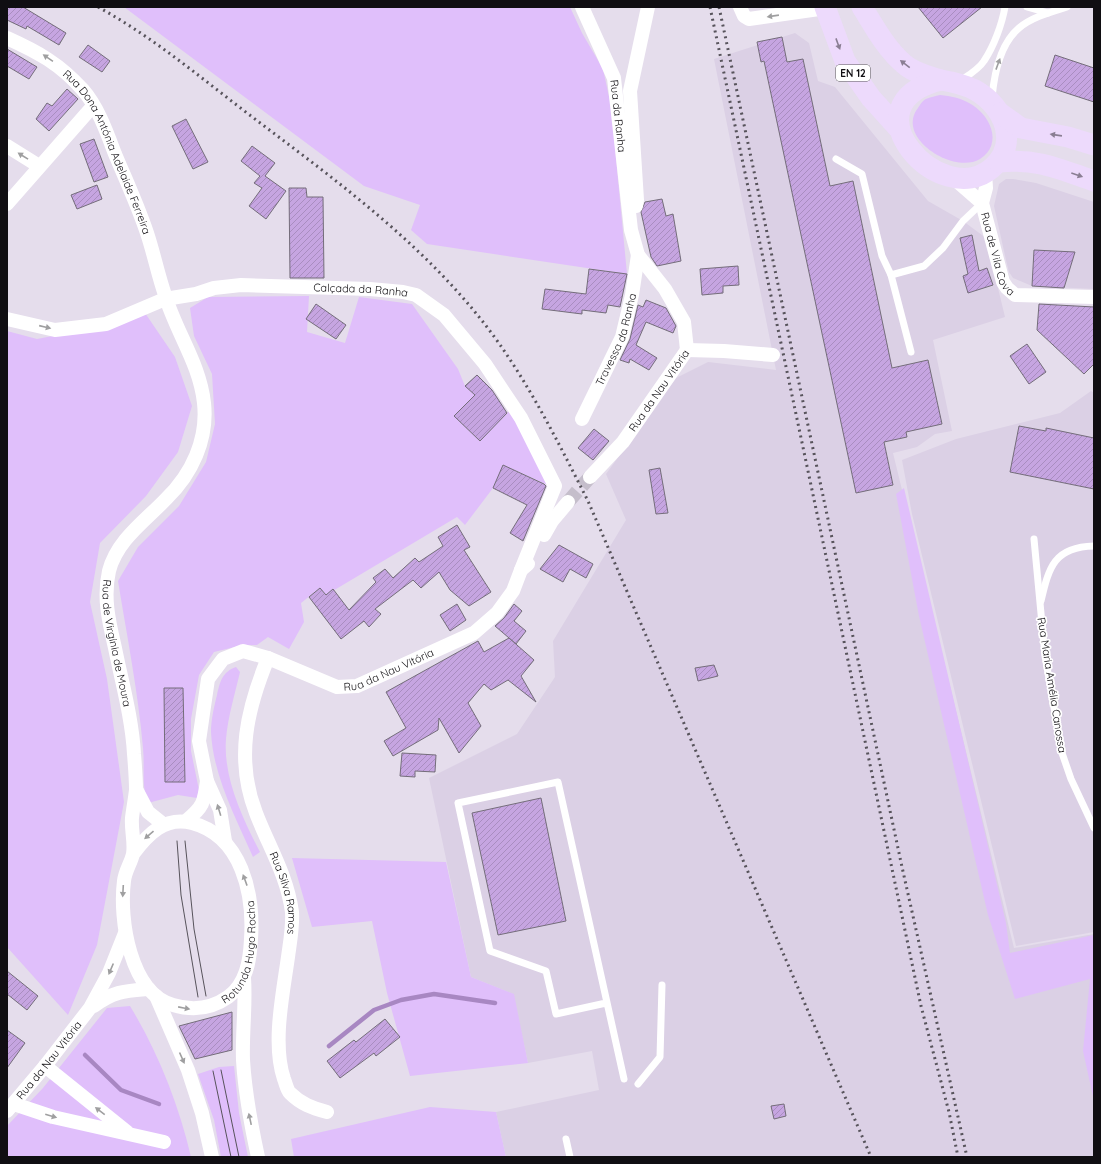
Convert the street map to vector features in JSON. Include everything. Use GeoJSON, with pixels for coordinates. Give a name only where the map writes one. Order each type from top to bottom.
{"type":"FeatureCollection","features":[{"type":"Feature","properties":{"kind":"main road"},"geometry":{"type":"LineString","coordinates":[[862,7],[883,41],[904,64],[918,73],[976,90],[1021,128],[1068,137],[1094,145]]}},
{"type":"Feature","properties":{"kind":"main road","name":"EN 12"},"geometry":{"type":"LineString","coordinates":[[826,8],[845,61],[871,98],[899,130],[905,144],[916,158],[934,170],[951,176],[968,177],[1018,160],[1036,161],[1094,181]]}},
{"type":"Feature","properties":{"kind":"main road"},"geometry":{"type":"LineString","coordinates":[[899,130],[900,111],[910,95],[924,84],[949,82]]}},
{"type":"Feature","properties":{"kind":"main road"},"geometry":{"type":"LineString","coordinates":[[992,168],[1007,144],[1007,130],[996,108]]}},
{"type":"Feature","properties":{"kind":"street","name":"Rua da Ranha"},"geometry":{"type":"LineString","coordinates":[[582,7],[614,78],[631,230],[638,255],[665,289],[684,322],[687,350]]}},
{"type":"Feature","properties":{"kind":"street","name":"Rua da Ranha"},"geometry":{"type":"LineString","coordinates":[[631,230],[637,200],[630,91],[648,7]]}},
{"type":"Feature","properties":{"kind":"street"},"geometry":{"type":"LineString","coordinates":[[740,7],[741,12],[749,18],[826,8]]}},
{"type":"Feature","properties":{"kind":"street","name":"Rua Dona Antónia Adelaide Ferreira"},"geometry":{"type":"LineString","coordinates":[[7,38],[46,57],[63,70],[86,92],[111,142],[148,234],[165,299]]}},
{"type":"Feature","properties":{"kind":"street"},"geometry":{"type":"LineString","coordinates":[[7,204],[93,106]]}},
{"type":"Feature","properties":{"kind":"street"},"geometry":{"type":"LineString","coordinates":[[7,146],[39,166]]}},
{"type":"Feature","properties":{"kind":"street","name":"Rua de Vila Cova"},"geometry":{"type":"LineString","coordinates":[[992,168],[982,203],[1003,282],[1015,295],[1094,297]]}},
{"type":"Feature","properties":{"kind":"street","name":"Rua de Vila Cova"},"geometry":{"type":"LineString","coordinates":[[951,176],[982,203]]}},
{"type":"Feature","properties":{"kind":"street","name":"Travessa da Ranha"},"geometry":{"type":"LineString","coordinates":[[582,419],[622,337],[632,295],[638,255]]}},
{"type":"Feature","properties":{"kind":"street","name":"Calçada da Ranha"},"geometry":{"type":"LineString","coordinates":[[7,319],[55,330],[106,324],[165,299],[196,294],[214,288],[241,285],[370,289],[403,292],[416,295],[444,315],[485,364],[521,418],[553,480],[521,570]]}},
{"type":"Feature","properties":{"kind":"street","name":"Rua de Virgínia de Moura"},"geometry":{"type":"LineString","coordinates":[[133,854],[132,820],[136,788],[134,750],[130,718],[107,610],[106,586],[111,562],[118,549],[129,535],[176,489],[189,469],[200,446],[205,425],[204,402],[199,378],[165,299]]}},
{"type":"Feature","properties":{"kind":"street","name":"Rua da Nau Vitória"},"geometry":{"type":"LineString","coordinates":[[590,477],[623,442],[687,350],[724,350],[773,355]]}},
{"type":"Feature","properties":{"kind":"street","name":"Rua da Nau Vitória"},"geometry":{"type":"LineString","coordinates":[[225,841],[220,810],[207,781],[198,741],[208,679],[222,659],[243,651],[268,658],[337,686],[357,686],[474,633],[497,613],[513,591],[521,570],[531,561],[552,521],[568,502]]}},
{"type":"Feature","properties":{"kind":"street","name":"Rua Silva Ramos"},"geometry":{"type":"LineString","coordinates":[[268,658],[251,703],[246,726],[245,771],[255,812],[285,879],[292,915],[280,1027],[280,1067],[289,1092],[306,1106],[327,1112]]}},
{"type":"Feature","properties":{"kind":"street","name":"Rua da Nau Vitória"},"geometry":{"type":"LineString","coordinates":[[186,821],[200,809],[204,802],[207,781]]}},
{"type":"Feature","properties":{"kind":"street","name":"Rua de Virgínia de Moura"},"geometry":{"type":"LineString","coordinates":[[136,788],[148,812],[164,824]]}},
{"type":"Feature","properties":{"kind":"street","name":"Rotunda Hugo Rocha"},"geometry":{"type":"LineString","coordinates":[[186,821],[207,827],[225,841],[238,860],[251,900],[253,920],[250,956],[244,978],[230,995],[211,1006],[188,1009],[167,1003],[153,993],[130,952],[126,933],[123,903],[123,884],[125,874],[133,854],[146,836],[164,824],[186,821]]}},
{"type":"Feature","properties":{"kind":"street","name":"Rua da Nau Vitória"},"geometry":{"type":"LineString","coordinates":[[10,1108],[90,1008],[109,973],[126,933]]}},
{"type":"Feature","properties":{"kind":"street"},"geometry":{"type":"LineString","coordinates":[[244,978],[244,1068],[247,1107],[258,1157]]}},
{"type":"Feature","properties":{"kind":"street","name":"Rua da Nau Vitória"},"geometry":{"type":"LineString","coordinates":[[90,1008],[108,996],[121,991],[153,993]]}},
{"type":"Feature","properties":{"kind":"street"},"geometry":{"type":"LineString","coordinates":[[153,993],[188,1070],[202,1113],[212,1157]]}},
{"type":"Feature","properties":{"kind":"street"},"geometry":{"type":"LineString","coordinates":[[45,1066],[131,1135]]}},
{"type":"Feature","properties":{"kind":"street"},"geometry":{"type":"LineString","coordinates":[[10,1108],[164,1142]]}},
{"type":"Feature","properties":{"kind":"lane"},"geometry":{"type":"LineString","coordinates":[[949,82],[976,70],[985,60],[1003,20],[1005,7]]}},
{"type":"Feature","properties":{"kind":"lane"},"geometry":{"type":"LineString","coordinates":[[1027,7],[1048,13]]}},
{"type":"Feature","properties":{"kind":"lane"},"geometry":{"type":"LineString","coordinates":[[996,108],[994,75],[1012,36],[1020,27],[1048,13],[1067,7]]}},
{"type":"Feature","properties":{"kind":"lane"},"geometry":{"type":"LineString","coordinates":[[836,159],[862,174],[882,256],[891,275],[911,352]]}},
{"type":"Feature","properties":{"kind":"lane"},"geometry":{"type":"LineString","coordinates":[[891,275],[924,266],[943,248],[963,221],[982,203]]}},
{"type":"Feature","properties":{"kind":"lane","name":"Rua Maria Amélia Canossa"},"geometry":{"type":"LineString","coordinates":[[1034,539],[1045,656],[1062,753],[1071,779],[1094,828]]}},
{"type":"Feature","properties":{"kind":"lane"},"geometry":{"type":"LineString","coordinates":[[1040,607],[1048,571],[1063,553],[1082,546],[1094,546]]}},
{"type":"Feature","properties":{"kind":"lane"},"geometry":{"type":"LineString","coordinates":[[606,1003],[556,1014],[546,972],[490,951],[458,802],[558,782],[624,1080]]}},
{"type":"Feature","properties":{"kind":"lane"},"geometry":{"type":"LineString","coordinates":[[638,1084],[660,1057],[662,985]]}},
{"type":"Feature","properties":{"kind":"lane"},"geometry":{"type":"LineString","coordinates":[[566,1139],[570,1157]]}},
{"type":"Feature","properties":{"kind":"shaded area"},"geometry":{"type":"Polygon","coordinates":[[[124,7],[570,7],[582,33],[603,69],[611,106],[627,274],[427,244],[411,230],[420,205],[364,186],[124,7]]]}},
{"type":"Feature","properties":{"kind":"shaded area"},"geometry":{"type":"Polygon","coordinates":[[[795,33],[809,43],[818,81],[835,87],[928,201],[963,221],[986,238],[1005,317],[933,340],[952,431],[935,434],[917,447],[893,453],[1014,948],[1094,934],[1094,1157],[506,1157],[496,1112],[599,1090],[592,1051],[528,1063],[513,994],[471,977],[429,778],[517,734],[555,677],[553,641],[626,520],[606,474],[676,378],[708,362],[776,370],[714,59],[795,33]]]}},
{"type":"Feature","properties":{"kind":"shaded area"},"geometry":{"type":"Polygon","coordinates":[[[940,95],[969,103],[983,114],[988,122],[993,138],[987,153],[980,159],[969,163],[956,162],[942,158],[920,141],[914,130],[913,119],[924,100],[940,95]]]}},
{"type":"Feature","properties":{"kind":"shaded area"},"geometry":{"type":"Polygon","coordinates":[[[1006,179],[1036,183],[1094,202],[1094,289],[1032,286],[1013,278],[1009,272],[994,206],[999,184],[1006,179]]]}},
{"type":"Feature","properties":{"kind":"shaded area"},"geometry":{"type":"Polygon","coordinates":[[[309,296],[307,332],[345,343],[359,297],[412,304],[458,369],[465,386],[475,395],[454,416],[480,441],[511,409],[552,487],[503,465],[493,488],[465,525],[457,517],[326,595],[320,588],[301,603],[304,622],[289,649],[268,637],[257,645],[243,645],[214,652],[199,675],[191,719],[191,751],[199,790],[197,798],[178,795],[148,803],[144,783],[144,755],[138,706],[118,581],[138,547],[179,506],[206,462],[215,424],[212,374],[194,336],[190,308],[208,297],[309,296]]]}},
{"type":"Feature","properties":{"kind":"shaded area"},"geometry":{"type":"Polygon","coordinates":[[[145,313],[175,357],[192,406],[178,452],[146,496],[100,543],[90,602],[107,679],[124,802],[97,945],[68,1015],[7,947],[7,331],[37,339],[120,323],[145,313]]]}},
{"type":"Feature","properties":{"kind":"shaded area"},"geometry":{"type":"Polygon","coordinates":[[[1091,391],[1094,393],[1094,932],[1016,946],[912,514],[902,460],[956,439],[1060,413],[1091,391]]]}},
{"type":"Feature","properties":{"kind":"shaded area"},"geometry":{"type":"Polygon","coordinates":[[[904,488],[1006,923],[1010,953],[1094,935],[1094,1101],[1083,1051],[1090,979],[1015,999],[988,915],[919,616],[896,494],[904,488]]]}},
{"type":"Feature","properties":{"kind":"shaded area"},"geometry":{"type":"Polygon","coordinates":[[[236,667],[240,672],[228,722],[226,754],[231,783],[236,798],[247,826],[260,852],[253,857],[226,796],[216,765],[211,732],[213,714],[222,678],[231,669],[236,667]]]}},
{"type":"Feature","properties":{"kind":"shaded area"},"geometry":{"type":"Polygon","coordinates":[[[292,858],[446,862],[471,977],[514,994],[528,1063],[410,1076],[387,993],[372,921],[312,927],[292,858]]]}},
{"type":"Feature","properties":{"kind":"shaded area"},"geometry":{"type":"Polygon","coordinates":[[[130,1006],[150,1042],[174,1098],[191,1157],[7,1157],[7,1126],[43,1088],[107,1008],[130,1006]]]}},
{"type":"Feature","properties":{"kind":"shaded area"},"geometry":{"type":"Polygon","coordinates":[[[234,1066],[239,1113],[248,1157],[221,1157],[214,1120],[198,1074],[219,1067],[234,1066]]]}},
{"type":"Feature","properties":{"kind":"shaded area"},"geometry":{"type":"Polygon","coordinates":[[[430,1107],[496,1112],[506,1157],[294,1157],[291,1139],[430,1107]]]}},
{"type":"Feature","properties":{"kind":"building"},"geometry":{"type":"Polygon","coordinates":[[[7,7],[23,7],[66,33],[59,45],[27,26],[26,29],[7,20],[7,7]]]}},
{"type":"Feature","properties":{"kind":"building"},"geometry":{"type":"Polygon","coordinates":[[[918,7],[982,7],[943,38],[918,7]]]}},
{"type":"Feature","properties":{"kind":"building"},"geometry":{"type":"Polygon","coordinates":[[[782,37],[787,62],[803,59],[830,186],[853,181],[892,368],[928,360],[942,424],[906,432],[907,437],[884,442],[893,485],[856,493],[764,61],[761,62],[757,42],[782,37]]]}},
{"type":"Feature","properties":{"kind":"building"},"geometry":{"type":"Polygon","coordinates":[[[88,45],[110,61],[102,72],[79,57],[88,45]]]}},
{"type":"Feature","properties":{"kind":"building"},"geometry":{"type":"Polygon","coordinates":[[[7,49],[37,67],[29,79],[7,66],[7,49]]]}},
{"type":"Feature","properties":{"kind":"building"},"geometry":{"type":"Polygon","coordinates":[[[1055,55],[1094,68],[1094,102],[1045,86],[1055,55]]]}},
{"type":"Feature","properties":{"kind":"building"},"geometry":{"type":"Polygon","coordinates":[[[67,89],[78,99],[49,131],[36,119],[47,103],[52,106],[67,89]]]}},
{"type":"Feature","properties":{"kind":"building"},"geometry":{"type":"Polygon","coordinates":[[[186,119],[208,162],[193,169],[172,126],[186,119]]]}},
{"type":"Feature","properties":{"kind":"building"},"geometry":{"type":"Polygon","coordinates":[[[94,139],[108,177],[94,182],[80,144],[94,139]]]}},
{"type":"Feature","properties":{"kind":"building"},"geometry":{"type":"Polygon","coordinates":[[[252,146],[275,163],[265,176],[286,191],[266,219],[249,206],[262,188],[254,183],[260,176],[241,161],[252,146]]]}},
{"type":"Feature","properties":{"kind":"building"},"geometry":{"type":"Polygon","coordinates":[[[97,185],[102,199],[77,209],[71,195],[97,185]]]}},
{"type":"Feature","properties":{"kind":"building"},"geometry":{"type":"Polygon","coordinates":[[[289,188],[306,188],[307,197],[323,197],[324,278],[290,278],[289,188]]]}},
{"type":"Feature","properties":{"kind":"building"},"geometry":{"type":"Polygon","coordinates":[[[662,199],[666,216],[673,214],[681,261],[657,266],[651,257],[641,212],[645,202],[662,199]]]}},
{"type":"Feature","properties":{"kind":"building"},"geometry":{"type":"Polygon","coordinates":[[[972,235],[979,271],[987,268],[993,285],[968,293],[963,276],[968,274],[960,238],[972,235]]]}},
{"type":"Feature","properties":{"kind":"building"},"geometry":{"type":"Polygon","coordinates":[[[1034,250],[1075,252],[1064,288],[1032,286],[1034,250]]]}},
{"type":"Feature","properties":{"kind":"building"},"geometry":{"type":"Polygon","coordinates":[[[738,266],[739,285],[723,286],[723,293],[702,295],[700,269],[738,266]]]}},
{"type":"Feature","properties":{"kind":"building"},"geometry":{"type":"Polygon","coordinates":[[[589,269],[627,274],[620,307],[608,305],[606,313],[582,310],[582,314],[542,309],[545,289],[586,294],[589,269]]]}},
{"type":"Feature","properties":{"kind":"building"},"geometry":{"type":"Polygon","coordinates":[[[646,300],[666,308],[676,326],[673,333],[646,322],[636,345],[657,358],[649,370],[630,359],[629,363],[620,360],[630,339],[638,305],[643,307],[646,300]]]}},
{"type":"Feature","properties":{"kind":"building"},"geometry":{"type":"Polygon","coordinates":[[[316,304],[346,325],[336,339],[306,319],[316,304]]]}},
{"type":"Feature","properties":{"kind":"building"},"geometry":{"type":"Polygon","coordinates":[[[1039,304],[1094,307],[1094,364],[1084,374],[1037,330],[1039,304]]]}},
{"type":"Feature","properties":{"kind":"building"},"geometry":{"type":"Polygon","coordinates":[[[1027,344],[1046,372],[1029,384],[1010,356],[1027,344]]]}},
{"type":"Feature","properties":{"kind":"building"},"geometry":{"type":"Polygon","coordinates":[[[477,375],[492,390],[507,413],[480,441],[454,416],[475,395],[465,386],[477,375]]]}},
{"type":"Feature","properties":{"kind":"building"},"geometry":{"type":"Polygon","coordinates":[[[1019,426],[1046,431],[1046,428],[1094,438],[1094,489],[1010,472],[1019,426]]]}},
{"type":"Feature","properties":{"kind":"building"},"geometry":{"type":"Polygon","coordinates":[[[594,429],[609,441],[593,460],[578,448],[594,429]]]}},
{"type":"Feature","properties":{"kind":"building"},"geometry":{"type":"Polygon","coordinates":[[[503,465],[546,486],[523,541],[510,533],[527,505],[493,488],[503,465]]]}},
{"type":"Feature","properties":{"kind":"building"},"geometry":{"type":"Polygon","coordinates":[[[660,468],[668,513],[656,514],[649,470],[660,468]]]}},
{"type":"Feature","properties":{"kind":"building"},"geometry":{"type":"Polygon","coordinates":[[[457,525],[470,547],[464,550],[491,592],[469,606],[450,590],[439,572],[421,588],[413,580],[375,609],[381,614],[369,627],[364,621],[341,639],[309,597],[320,588],[326,595],[333,589],[349,610],[376,582],[373,578],[385,569],[393,578],[415,558],[419,562],[443,546],[438,537],[457,525]]]}},
{"type":"Feature","properties":{"kind":"building"},"geometry":{"type":"Polygon","coordinates":[[[559,545],[593,564],[586,578],[570,569],[563,582],[540,569],[559,545]]]}},
{"type":"Feature","properties":{"kind":"building"},"geometry":{"type":"Polygon","coordinates":[[[457,604],[466,620],[450,631],[440,615],[457,604]]]}},
{"type":"Feature","properties":{"kind":"building"},"geometry":{"type":"Polygon","coordinates":[[[514,604],[522,611],[514,621],[526,631],[516,644],[495,626],[504,618],[514,604]]]}},
{"type":"Feature","properties":{"kind":"building"},"geometry":{"type":"Polygon","coordinates":[[[509,638],[534,660],[521,676],[536,702],[508,680],[491,690],[484,684],[468,703],[481,726],[459,753],[439,718],[438,730],[393,756],[384,741],[406,728],[386,692],[478,641],[484,652],[509,638]]]}},
{"type":"Feature","properties":{"kind":"building"},"geometry":{"type":"Polygon","coordinates":[[[714,665],[718,676],[698,681],[695,668],[714,665]]]}},
{"type":"Feature","properties":{"kind":"building"},"geometry":{"type":"Polygon","coordinates":[[[164,688],[183,688],[185,782],[165,782],[164,688]]]}},
{"type":"Feature","properties":{"kind":"building"},"geometry":{"type":"Polygon","coordinates":[[[402,753],[436,755],[435,772],[415,771],[415,777],[400,776],[402,753]]]}},
{"type":"Feature","properties":{"kind":"building"},"geometry":{"type":"Polygon","coordinates":[[[541,798],[566,921],[498,935],[472,813],[541,798]]]}},
{"type":"Feature","properties":{"kind":"building"},"geometry":{"type":"Polygon","coordinates":[[[7,971],[38,996],[27,1010],[7,994],[7,971]]]}},
{"type":"Feature","properties":{"kind":"building"},"geometry":{"type":"Polygon","coordinates":[[[232,1012],[232,1050],[195,1059],[179,1026],[232,1012]]]}},
{"type":"Feature","properties":{"kind":"building"},"geometry":{"type":"Polygon","coordinates":[[[385,1019],[400,1037],[376,1056],[374,1053],[340,1078],[327,1061],[354,1040],[356,1042],[385,1019]]]}},
{"type":"Feature","properties":{"kind":"building"},"geometry":{"type":"Polygon","coordinates":[[[7,1030],[25,1043],[7,1068],[7,1030]]]}},
{"type":"Feature","properties":{"kind":"building"},"geometry":{"type":"Polygon","coordinates":[[[784,1104],[786,1116],[774,1119],[771,1106],[784,1104]]]}},
{"type":"Feature","properties":{"kind":"waterway"},"geometry":{"type":"LineString","coordinates":[[329,1046],[374,1010],[401,1000],[434,994],[495,1003]]}},
{"type":"Feature","properties":{"kind":"waterway"},"geometry":{"type":"LineString","coordinates":[[85,1055],[121,1090],[159,1104]]}},
{"type":"Feature","properties":{"kind":"tunnel"},"geometry":{"type":"LineString","coordinates":[[568,502],[590,477]]}},
{"type":"Feature","properties":{"kind":"tram line"},"geometry":{"type":"LineString","coordinates":[[177,841],[181,895],[198,997]]}},
{"type":"Feature","properties":{"kind":"tram line"},"geometry":{"type":"LineString","coordinates":[[185,841],[194,929],[206,996]]}},
{"type":"Feature","properties":{"kind":"tram line"},"geometry":{"type":"LineString","coordinates":[[221,1070],[239,1157]]}},
{"type":"Feature","properties":{"kind":"tram line"},"geometry":{"type":"LineString","coordinates":[[213,1071],[231,1157]]}},
{"type":"Feature","properties":{"kind":"railway"},"geometry":{"type":"LineString","coordinates":[[98,7],[138,31],[176,58],[380,217],[440,273],[467,303],[507,355],[544,416],[588,501],[871,1157]]}},
{"type":"Feature","properties":{"kind":"railway"},"geometry":{"type":"LineString","coordinates":[[710,7],[921,1006],[949,1112],[958,1157]]}},
{"type":"Feature","properties":{"kind":"railway"},"geometry":{"type":"LineString","coordinates":[[719,7],[902,867],[967,1157]]}}]}
